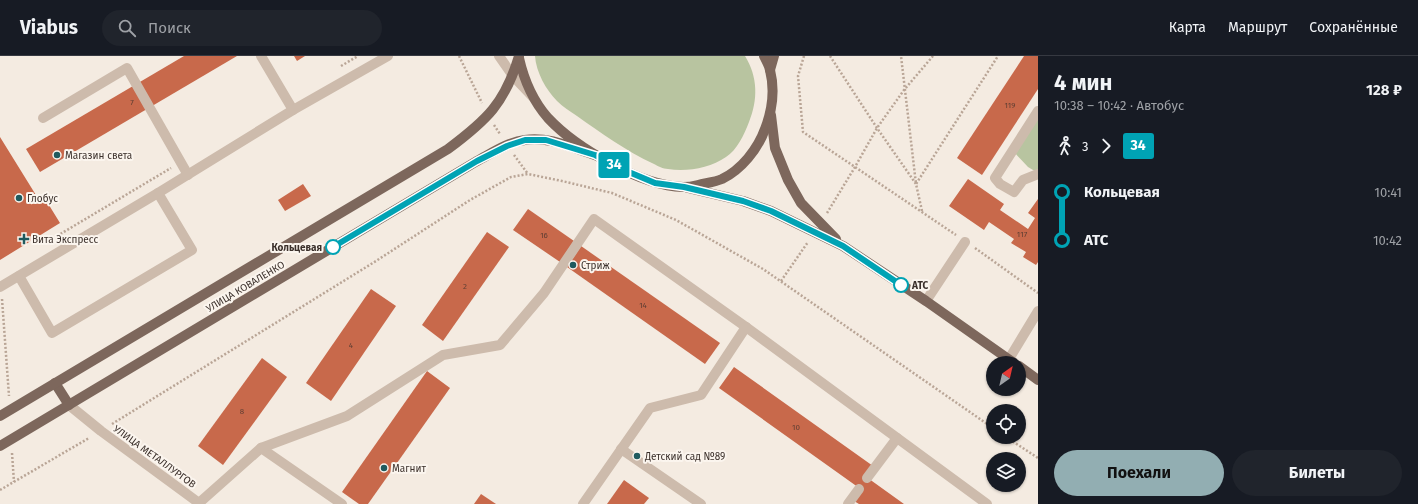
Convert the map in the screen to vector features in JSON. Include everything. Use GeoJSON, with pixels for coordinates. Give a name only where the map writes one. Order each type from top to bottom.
{"type":"FeatureCollection","features":[{"type":"Feature","properties":{"kind":"main road","name":"УЛИЦА КОВАЛЕНКО"},"geometry":{"type":"LineString","coordinates":[[0,416],[448,149],[488,116],[501,99],[513,76],[519,56]]}},
{"type":"Feature","properties":{"kind":"main road"},"geometry":{"type":"LineString","coordinates":[[519,56],[523,75],[533,96],[548,117],[568,136],[595,155],[624,170],[655,183],[684,187],[743,201],[818,228],[1005,356]]}},
{"type":"Feature","properties":{"kind":"main road"},"geometry":{"type":"LineString","coordinates":[[764,56],[770,70],[773,96],[771,114],[775,148],[788,180],[818,228]]}},
{"type":"Feature","properties":{"kind":"main road"},"geometry":{"type":"LineString","coordinates":[[770,70],[774,56]]}},
{"type":"Feature","properties":{"kind":"main road"},"geometry":{"type":"LineString","coordinates":[[684,187],[722,179],[737,169],[750,155],[762,136],[771,114]]}},
{"type":"Feature","properties":{"kind":"main road","name":"УЛИЦА КОВАЛЕНКО"},"geometry":{"type":"LineString","coordinates":[[0,446],[477,161],[507,146],[525,140],[546,140],[595,155]]}},
{"type":"Feature","properties":{"kind":"main road"},"geometry":{"type":"LineString","coordinates":[[1026,371],[1038,380]]}},
{"type":"Feature","properties":{"kind":"main road","name":"УЛИЦА МЕТАЛЛУРГОВ"},"geometry":{"type":"LineString","coordinates":[[55,383],[69,405]]}},
{"type":"Feature","properties":{"kind":"street"},"geometry":{"type":"LineString","coordinates":[[261,56],[293,110]]}},
{"type":"Feature","properties":{"kind":"street"},"geometry":{"type":"LineString","coordinates":[[1,287],[293,110],[388,56]]}},
{"type":"Feature","properties":{"kind":"street"},"geometry":{"type":"LineString","coordinates":[[499,56],[513,76],[533,96]]}},
{"type":"Feature","properties":{"kind":"street"},"geometry":{"type":"LineString","coordinates":[[43,118],[127,68],[188,175]]}},
{"type":"Feature","properties":{"kind":"street"},"geometry":{"type":"LineString","coordinates":[[1038,111],[995,178],[1000,184],[1014,192],[1023,180],[1038,174]]}},
{"type":"Feature","properties":{"kind":"street"},"geometry":{"type":"LineString","coordinates":[[19,276],[52,333],[192,250],[158,193]]}},
{"type":"Feature","properties":{"kind":"street"},"geometry":{"type":"LineString","coordinates":[[261,448],[347,416],[443,355],[500,345],[544,292],[594,219],[987,504]]}},
{"type":"Feature","properties":{"kind":"street"},"geometry":{"type":"LineString","coordinates":[[926,301],[965,242]]}},
{"type":"Feature","properties":{"kind":"street"},"geometry":{"type":"LineString","coordinates":[[1015,356],[1038,311]]}},
{"type":"Feature","properties":{"kind":"street"},"geometry":{"type":"LineString","coordinates":[[583,504],[650,408],[701,395],[746,328]]}},
{"type":"Feature","properties":{"kind":"street","name":"УЛИЦА МЕТАЛЛУРГОВ"},"geometry":{"type":"LineString","coordinates":[[69,405],[101,431],[199,503],[261,448]]}},
{"type":"Feature","properties":{"kind":"street"},"geometry":{"type":"LineString","coordinates":[[867,478],[897,438]]}},
{"type":"Feature","properties":{"kind":"street"},"geometry":{"type":"LineString","coordinates":[[261,448],[342,504]]}},
{"type":"Feature","properties":{"kind":"street"},"geometry":{"type":"LineString","coordinates":[[621,449],[701,504]]}},
{"type":"Feature","properties":{"kind":"street"},"geometry":{"type":"LineString","coordinates":[[848,504],[860,489]]}},
{"type":"Feature","properties":{"kind":"path"},"geometry":{"type":"LineString","coordinates":[[804,56],[798,76],[804,132],[922,211],[1038,293]]}},
{"type":"Feature","properties":{"kind":"path"},"geometry":{"type":"LineString","coordinates":[[830,56],[916,184]]}},
{"type":"Feature","properties":{"kind":"path"},"geometry":{"type":"LineString","coordinates":[[901,56],[916,184],[922,211]]}},
{"type":"Feature","properties":{"kind":"path"},"geometry":{"type":"LineString","coordinates":[[781,281],[818,228],[877,128],[904,90],[933,56]]}},
{"type":"Feature","properties":{"kind":"path"},"geometry":{"type":"LineString","coordinates":[[916,184],[998,56]]}},
{"type":"Feature","properties":{"kind":"path"},"geometry":{"type":"LineString","coordinates":[[0,490],[101,431],[376,261],[470,200],[511,177],[528,174],[612,193],[676,220],[764,269],[986,423]]}},
{"type":"Feature","properties":{"kind":"path"},"geometry":{"type":"LineString","coordinates":[[1,287],[10,410]]}},
{"type":"Feature","properties":{"kind":"path"},"geometry":{"type":"LineString","coordinates":[[12,439],[14,482]]}},
{"type":"Feature","properties":{"kind":"path"},"geometry":{"type":"LineString","coordinates":[[1017,444],[1038,458]]}},
{"type":"Feature","properties":{"kind":"green space"},"geometry":{"type":"Polygon","coordinates":[[[535,56],[745,56],[754,80],[755,97],[752,114],[737,146],[730,154],[720,161],[698,168],[683,170],[664,168],[624,148],[559,103],[549,92],[542,80],[537,68],[535,56]]]}},
{"type":"Feature","properties":{"kind":"green space"},"geometry":{"type":"Polygon","coordinates":[[[1038,117],[1038,173],[1028,167],[1013,151],[1038,117]]]}},
{"type":"Feature","properties":{"kind":"building"},"geometry":{"type":"Polygon","coordinates":[[[184,56],[237,56],[40,172],[26,149],[184,56]]]}},
{"type":"Feature","properties":{"kind":"building"},"geometry":{"type":"Polygon","coordinates":[[[294,56],[305,56],[297,61],[294,56]]]}},
{"type":"Feature","properties":{"kind":"building"},"geometry":{"type":"Polygon","coordinates":[[[1024,56],[1038,56],[1038,89],[982,175],[957,158],[1024,56]]]}},
{"type":"Feature","properties":{"kind":"building","name":"Глобус"},"geometry":{"type":"Polygon","coordinates":[[[0,137],[39,200],[44,197],[60,223],[0,260],[0,137]]]}},
{"type":"Feature","properties":{"kind":"building"},"geometry":{"type":"Polygon","coordinates":[[[968,179],[1004,204],[1000,210],[1028,229],[1035,218],[1028,213],[1038,199],[1038,262],[1036,265],[1023,257],[1026,252],[1011,243],[1014,239],[989,222],[984,230],[949,206],[968,179]]]}},
{"type":"Feature","properties":{"kind":"building"},"geometry":{"type":"Polygon","coordinates":[[[303,184],[311,196],[285,211],[278,200],[303,184]]]}},
{"type":"Feature","properties":{"kind":"building"},"geometry":{"type":"Polygon","coordinates":[[[528,209],[574,241],[560,262],[513,230],[528,209]]]}},
{"type":"Feature","properties":{"kind":"building"},"geometry":{"type":"Polygon","coordinates":[[[487,232],[509,247],[443,341],[422,325],[487,232]]]}},
{"type":"Feature","properties":{"kind":"building"},"geometry":{"type":"Polygon","coordinates":[[[581,246],[720,343],[705,364],[567,267],[581,246]]]}},
{"type":"Feature","properties":{"kind":"building"},"geometry":{"type":"Polygon","coordinates":[[[371,289],[396,306],[331,401],[306,383],[371,289]]]}},
{"type":"Feature","properties":{"kind":"building"},"geometry":{"type":"Polygon","coordinates":[[[262,358],[287,377],[223,465],[198,446],[262,358]]]}},
{"type":"Feature","properties":{"kind":"building"},"geometry":{"type":"Polygon","coordinates":[[[734,367],[873,466],[865,476],[904,504],[859,504],[854,501],[862,490],[719,388],[734,367]]]}},
{"type":"Feature","properties":{"kind":"building"},"geometry":{"type":"Polygon","coordinates":[[[427,371],[450,388],[368,504],[359,504],[342,492],[427,371]]]}},
{"type":"Feature","properties":{"kind":"building"},"geometry":{"type":"Polygon","coordinates":[[[624,480],[649,498],[644,504],[607,504],[624,480]]]}},
{"type":"Feature","properties":{"kind":"building"},"geometry":{"type":"Polygon","coordinates":[[[481,494],[496,504],[474,504],[481,494]]]}},
{"type":"Feature","properties":{"kind":"bus line","name":"34"},"geometry":{"type":"LineString","coordinates":[[333,247],[477,161],[507,146],[525,140],[546,140],[595,155],[624,170],[655,183],[684,187],[743,201],[771,211],[843,246],[901,285]]}},
{"type":"Feature","properties":{"kind":"place","name":"Магазин света"},"geometry":{"type":"Point","coordinates":[57,155]}},
{"type":"Feature","properties":{"kind":"place","name":"Глобус"},"geometry":{"type":"Point","coordinates":[19,198]}},
{"type":"Feature","properties":{"kind":"place","name":"Вита Экспресс"},"geometry":{"type":"Point","coordinates":[24,239]}},
{"type":"Feature","properties":{"kind":"place","name":"Кольцевая"},"geometry":{"type":"Point","coordinates":[333,247]}},
{"type":"Feature","properties":{"kind":"place","name":"Стриж"},"geometry":{"type":"Point","coordinates":[573,265]}},
{"type":"Feature","properties":{"kind":"place","name":"АТС"},"geometry":{"type":"Point","coordinates":[901,285]}},
{"type":"Feature","properties":{"kind":"place","name":"Детский сад №89"},"geometry":{"type":"Point","coordinates":[637,456]}},
{"type":"Feature","properties":{"kind":"place","name":"Магнит"},"geometry":{"type":"Point","coordinates":[384,468]}}]}
